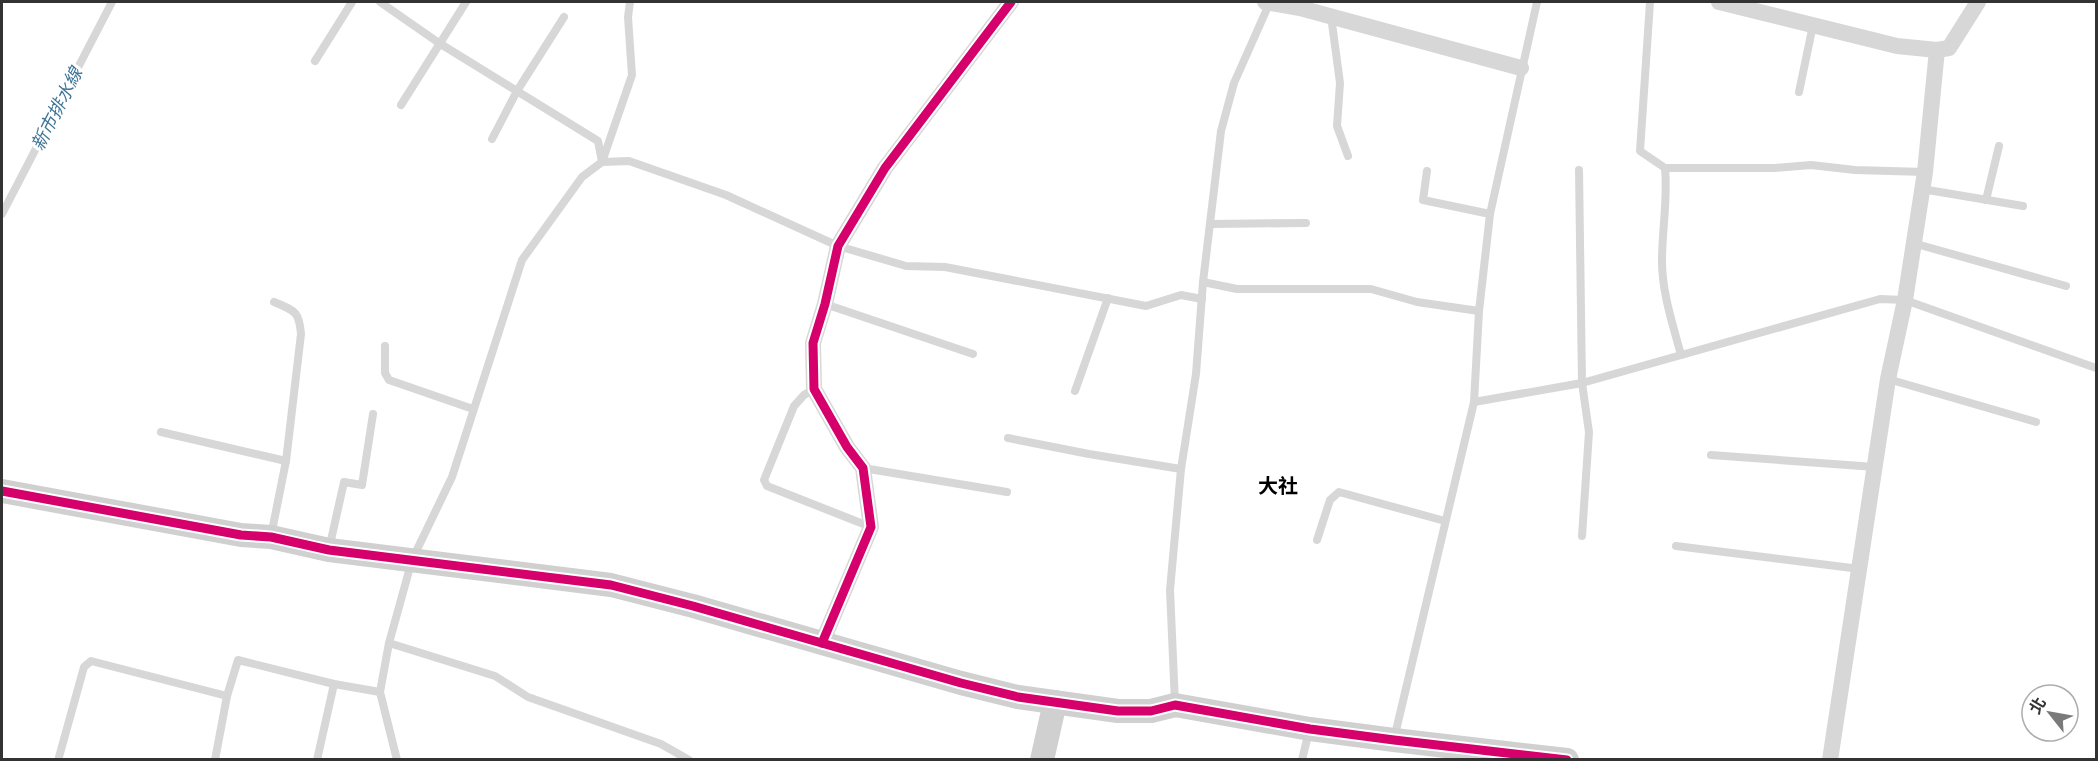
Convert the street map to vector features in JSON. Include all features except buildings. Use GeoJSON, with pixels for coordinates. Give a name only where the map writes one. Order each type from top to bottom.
{"type":"FeatureCollection","features":[{"type":"Feature","properties":{"kind":"street"},"geometry":{"type":"LineString","coordinates":[[822,643],[871,527],[862,468],[847,447],[814,389],[813,343],[825,304],[838,246],[885,168],[1011,2]]}},
{"type":"Feature","properties":{"kind":"street"},"geometry":{"type":"LineString","coordinates":[[1268,2],[1331,16],[1521,68]]}},
{"type":"Feature","properties":{"kind":"street"},"geometry":{"type":"LineString","coordinates":[[1719,2],[1897,46],[1937,50],[1949,48],[1978,2]]}},
{"type":"Feature","properties":{"kind":"street"},"geometry":{"type":"LineString","coordinates":[[1830,759],[1888,379],[1905,300],[1925,172],[1937,50]]}},
{"type":"Feature","properties":{"kind":"street"},"geometry":{"type":"LineString","coordinates":[[2,491],[241,535],[271,537],[328,550],[611,585],[1018,697],[1118,711],[1151,711],[1175,705],[1310,729],[1394,740],[1466,754],[1568,759]]}},
{"type":"Feature","properties":{"kind":"street"},"geometry":{"type":"LineString","coordinates":[[1042,759],[1055,702]]}},
{"type":"Feature","properties":{"kind":"lane"},"geometry":{"type":"LineString","coordinates":[[2,214],[112,2]]}},
{"type":"Feature","properties":{"kind":"lane"},"geometry":{"type":"LineString","coordinates":[[315,61],[352,2]]}},
{"type":"Feature","properties":{"kind":"lane"},"geometry":{"type":"LineString","coordinates":[[380,2],[440,43],[598,141],[602,162]]}},
{"type":"Feature","properties":{"kind":"lane"},"geometry":{"type":"LineString","coordinates":[[400,105],[466,2]]}},
{"type":"Feature","properties":{"kind":"lane"},"geometry":{"type":"LineString","coordinates":[[397,759],[380,692],[389,643],[412,560],[453,477],[522,260],[582,177],[602,162],[632,75],[628,17],[630,2]]}},
{"type":"Feature","properties":{"kind":"lane"},"geometry":{"type":"LineString","coordinates":[[1175,705],[1170,590],[1181,469],[1196,374],[1203,282],[1221,131],[1234,83],[1268,2]]}},
{"type":"Feature","properties":{"kind":"lane"},"geometry":{"type":"LineString","coordinates":[[1394,740],[1474,402],[1479,311],[1490,214],[1537,2]]}},
{"type":"Feature","properties":{"kind":"lane"},"geometry":{"type":"LineString","coordinates":[[1650,2],[1640,151],[1665,168],[1775,168],[1811,165],[1855,170],[1925,172]]}},
{"type":"Feature","properties":{"kind":"lane"},"geometry":{"type":"LineString","coordinates":[[1331,16],[1340,83],[1337,126],[1348,156]]}},
{"type":"Feature","properties":{"kind":"lane"},"geometry":{"type":"LineString","coordinates":[[492,139],[516,91],[564,17]]}},
{"type":"Feature","properties":{"kind":"lane"},"geometry":{"type":"LineString","coordinates":[[1799,92],[1812,25]]}},
{"type":"Feature","properties":{"kind":"lane"},"geometry":{"type":"LineString","coordinates":[[1986,200],[1999,146]]}},
{"type":"Feature","properties":{"kind":"lane"},"geometry":{"type":"LineString","coordinates":[[602,162],[629,161],[716,191],[838,246],[906,266],[945,267],[1146,306],[1181,295],[1202,299]]}},
{"type":"Feature","properties":{"kind":"lane"},"geometry":{"type":"LineString","coordinates":[[1665,168],[1662,262],[1667,305],[1681,355]]}},
{"type":"Feature","properties":{"kind":"lane"},"geometry":{"type":"LineString","coordinates":[[1579,170],[1582,384],[1589,432],[1582,536]]}},
{"type":"Feature","properties":{"kind":"lane"},"geometry":{"type":"LineString","coordinates":[[1427,171],[1423,200],[1490,214]]}},
{"type":"Feature","properties":{"kind":"lane"},"geometry":{"type":"LineString","coordinates":[[1922,189],[2023,206]]}},
{"type":"Feature","properties":{"kind":"lane"},"geometry":{"type":"LineString","coordinates":[[1210,224],[1306,223]]}},
{"type":"Feature","properties":{"kind":"lane"},"geometry":{"type":"LineString","coordinates":[[1913,243],[2066,286]]}},
{"type":"Feature","properties":{"kind":"lane"},"geometry":{"type":"LineString","coordinates":[[1203,282],[1237,289],[1371,289],[1417,302],[1479,311]]}},
{"type":"Feature","properties":{"kind":"lane"},"geometry":{"type":"LineString","coordinates":[[1075,391],[1108,298]]}},
{"type":"Feature","properties":{"kind":"lane"},"geometry":{"type":"LineString","coordinates":[[1474,402],[1582,384],[1880,298],[1905,300],[2097,368]]}},
{"type":"Feature","properties":{"kind":"lane"},"geometry":{"type":"LineString","coordinates":[[271,537],[286,461],[301,334],[299,317],[294,310],[274,302]]}},
{"type":"Feature","properties":{"kind":"lane"},"geometry":{"type":"LineString","coordinates":[[825,304],[973,354]]}},
{"type":"Feature","properties":{"kind":"lane"},"geometry":{"type":"LineString","coordinates":[[385,346],[385,373],[389,380],[473,410]]}},
{"type":"Feature","properties":{"kind":"lane"},"geometry":{"type":"LineString","coordinates":[[1888,379],[2036,422]]}},
{"type":"Feature","properties":{"kind":"lane"},"geometry":{"type":"LineString","coordinates":[[814,389],[804,395],[794,406],[764,480],[766,486],[871,527]]}},
{"type":"Feature","properties":{"kind":"lane"},"geometry":{"type":"LineString","coordinates":[[328,550],[344,482],[362,485],[373,414]]}},
{"type":"Feature","properties":{"kind":"lane"},"geometry":{"type":"LineString","coordinates":[[161,432],[286,461]]}},
{"type":"Feature","properties":{"kind":"lane"},"geometry":{"type":"LineString","coordinates":[[1008,438],[1181,469]]}},
{"type":"Feature","properties":{"kind":"lane"},"geometry":{"type":"LineString","coordinates":[[1711,455],[1875,467]]}},
{"type":"Feature","properties":{"kind":"lane"},"geometry":{"type":"LineString","coordinates":[[862,468],[1007,492]]}},
{"type":"Feature","properties":{"kind":"lane"},"geometry":{"type":"LineString","coordinates":[[1317,540],[1330,500],[1339,492],[1446,521]]}},
{"type":"Feature","properties":{"kind":"lane"},"geometry":{"type":"LineString","coordinates":[[1676,546],[1860,569]]}},
{"type":"Feature","properties":{"kind":"lane"},"geometry":{"type":"LineString","coordinates":[[389,643],[495,676],[528,697],[661,744],[689,759]]}},
{"type":"Feature","properties":{"kind":"lane"},"geometry":{"type":"LineString","coordinates":[[215,759],[227,696],[238,660],[334,684],[380,692]]}},
{"type":"Feature","properties":{"kind":"lane"},"geometry":{"type":"LineString","coordinates":[[58,757],[84,667],[91,661],[227,696]]}},
{"type":"Feature","properties":{"kind":"lane"},"geometry":{"type":"LineString","coordinates":[[317,759],[334,684]]}},
{"type":"Feature","properties":{"kind":"lane"},"geometry":{"type":"LineString","coordinates":[[1302,759],[1310,729]]}},
{"type":"Feature","properties":{"kind":"cycle path"},"geometry":{"type":"LineString","coordinates":[[822,643],[871,527],[863,468],[847,447],[814,389],[813,343],[825,304],[838,246],[885,168],[1011,2]]}},
{"type":"Feature","properties":{"kind":"cycle path"},"geometry":{"type":"LineString","coordinates":[[2,491],[241,535],[271,537],[329,550],[611,585],[1018,697],[1118,711],[1151,711],[1175,705],[1310,729],[1567,760]]}},
{"type":"Feature","properties":{"kind":"district","name":"大社"},"geometry":{"type":"Point","coordinates":[1278,486]}},
{"type":"Feature","properties":{"kind":"water label","name":"新市排水線"},"geometry":{"type":"Point","coordinates":[57,109]}}]}
